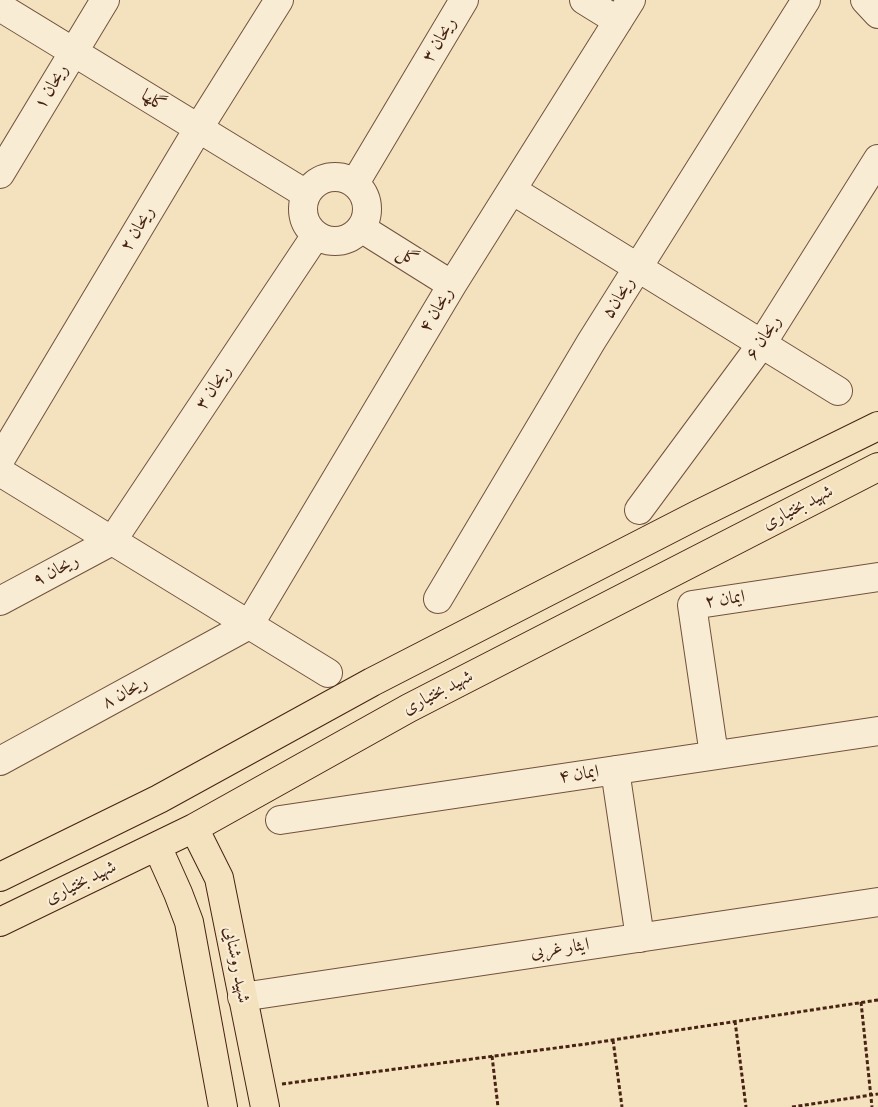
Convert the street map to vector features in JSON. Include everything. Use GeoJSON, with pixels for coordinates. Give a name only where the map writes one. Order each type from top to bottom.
{"type":"FeatureCollection","features":[{"type":"Feature","properties":{"kind":"main road"},"geometry":{"type":"LineString","coordinates":[[0,877],[158,799],[422,656],[697,515],[878,426]]}},
{"type":"Feature","properties":{"kind":"main road","name":"شهید بختیاری"},"geometry":{"type":"LineString","coordinates":[[0,922],[194,828],[409,708],[878,467]]}},
{"type":"Feature","properties":{"kind":"main road"},"geometry":{"type":"LineString","coordinates":[[422,656],[444,690]]}},
{"type":"Feature","properties":{"kind":"main road","name":"شهید روشنایی"},"geometry":{"type":"LineString","coordinates":[[194,828],[219,878],[263,1097]]}},
{"type":"Feature","properties":{"kind":"main road"},"geometry":{"type":"LineString","coordinates":[[157,846],[189,922],[223,1107]]}},
{"type":"Feature","properties":{"kind":"street","name":"ریحان ۱"},"geometry":{"type":"LineString","coordinates":[[0,174],[105,0]]}},
{"type":"Feature","properties":{"kind":"street","name":"ریحان ۲"},"geometry":{"type":"LineString","coordinates":[[0,460],[198,128],[279,0]]}},
{"type":"Feature","properties":{"kind":"street","name":"ریحان ۳"},"geometry":{"type":"LineString","coordinates":[[355,183],[464,0]]}},
{"type":"Feature","properties":{"kind":"street"},"geometry":{"type":"LineString","coordinates":[[584,0],[624,11]]}},
{"type":"Feature","properties":{"kind":"street","name":"ریحان۵"},"geometry":{"type":"LineString","coordinates":[[438,599],[591,342],[806,0]]}},
{"type":"Feature","properties":{"kind":"street","name":"گلها"},"geometry":{"type":"LineString","coordinates":[[0,7],[306,194]]}},
{"type":"Feature","properties":{"kind":"street","name":"ریحان ۴"},"geometry":{"type":"LineString","coordinates":[[249,625],[452,285],[624,11]]}},
{"type":"Feature","properties":{"kind":"street","name":"ریحان ۶"},"geometry":{"type":"LineString","coordinates":[[639,510],[761,345],[878,160]]}},
{"type":"Feature","properties":{"kind":"street"},"geometry":{"type":"LineString","coordinates":[[328,177],[347,179],[355,183],[367,200],[366,220],[361,228],[350,238],[335,241],[325,240],[316,235],[305,221],[303,212],[306,194],[320,180],[328,177]]}},
{"type":"Feature","properties":{"kind":"street"},"geometry":{"type":"LineString","coordinates":[[512,190],[838,391]]}},
{"type":"Feature","properties":{"kind":"street","name":"گل"},"geometry":{"type":"LineString","coordinates":[[361,228],[452,285]]}},
{"type":"Feature","properties":{"kind":"street","name":"ریحان ۳"},"geometry":{"type":"LineString","coordinates":[[112,540],[316,235]]}},
{"type":"Feature","properties":{"kind":"street"},"geometry":{"type":"LineString","coordinates":[[0,472],[328,673]]}},
{"type":"Feature","properties":{"kind":"street","name":"ریحان ۹"},"geometry":{"type":"LineString","coordinates":[[0,601],[112,540]]}},
{"type":"Feature","properties":{"kind":"street","name":"ایمان ۲"},"geometry":{"type":"LineString","coordinates":[[714,755],[692,605],[878,577]]}},
{"type":"Feature","properties":{"kind":"street","name":"ریحان ۸"},"geometry":{"type":"LineString","coordinates":[[0,762],[249,625]]}},
{"type":"Feature","properties":{"kind":"street","name":"ایمان ۴"},"geometry":{"type":"LineString","coordinates":[[280,820],[878,731]]}},
{"type":"Feature","properties":{"kind":"street"},"geometry":{"type":"LineString","coordinates":[[615,770],[640,938]]}},
{"type":"Feature","properties":{"kind":"street","name":"ایثار غربی"},"geometry":{"type":"LineString","coordinates":[[242,997],[878,902]]}},
{"type":"Feature","properties":{"kind":"path"},"geometry":{"type":"LineString","coordinates":[[263,1097],[492,1056],[614,1040],[878,1000]]}},
{"type":"Feature","properties":{"kind":"path"},"geometry":{"type":"LineString","coordinates":[[861,1002],[872,1107]]}},
{"type":"Feature","properties":{"kind":"path"},"geometry":{"type":"LineString","coordinates":[[735,1021],[746,1107]]}},
{"type":"Feature","properties":{"kind":"path"},"geometry":{"type":"LineString","coordinates":[[614,1040],[622,1107]]}},
{"type":"Feature","properties":{"kind":"path"},"geometry":{"type":"LineString","coordinates":[[492,1056],[498,1107]]}},
{"type":"Feature","properties":{"kind":"path"},"geometry":{"type":"LineString","coordinates":[[792,1107],[809,1106],[878,1094]]}}]}
